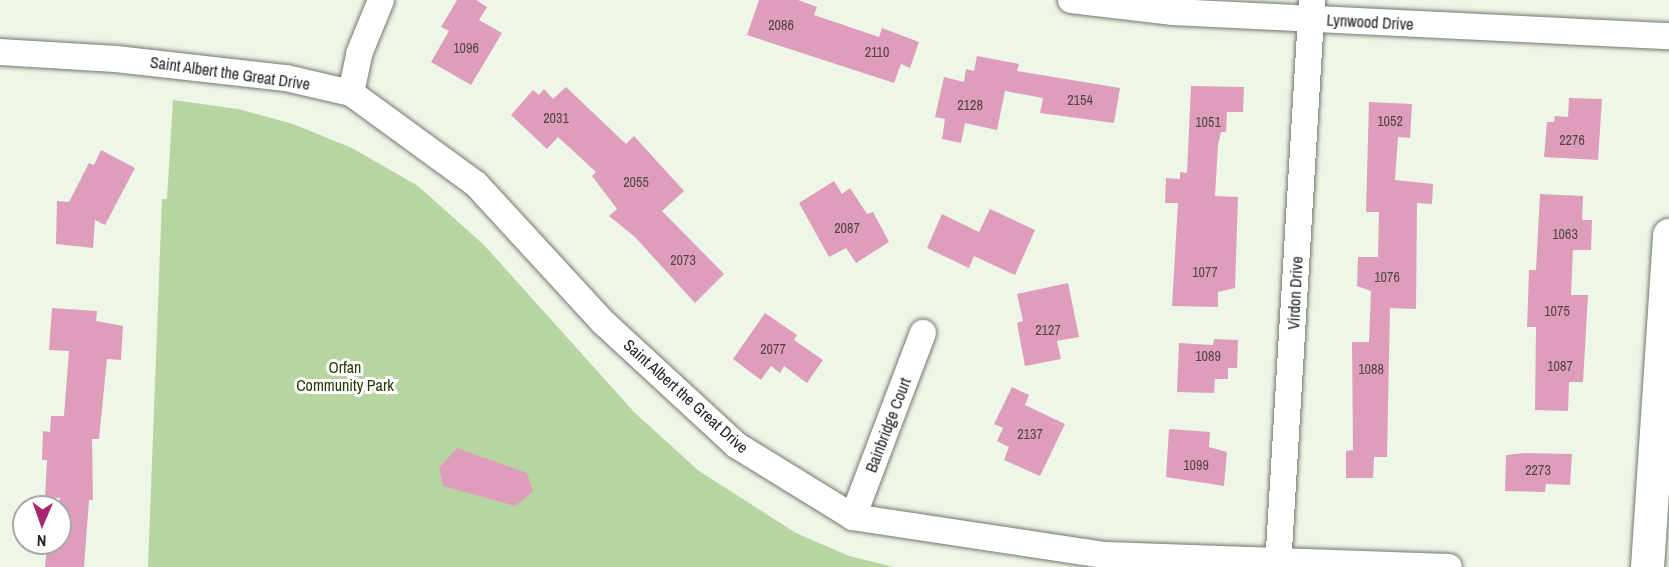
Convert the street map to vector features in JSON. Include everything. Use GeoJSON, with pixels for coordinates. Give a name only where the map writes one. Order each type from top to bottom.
{"type":"FeatureCollection","features":[{"type":"Feature","properties":{"kind":"street"},"geometry":{"type":"LineString","coordinates":[[351,93],[359,54],[381,0]]}},
{"type":"Feature","properties":{"kind":"street","name":"Lynwood Drive"},"geometry":{"type":"LineString","coordinates":[[1071,0],[1173,12],[1312,10],[1669,36]]}},
{"type":"Feature","properties":{"kind":"street","name":"Virdon Drive"},"geometry":{"type":"LineString","coordinates":[[1278,564],[1312,10]]}},
{"type":"Feature","properties":{"kind":"street","name":"Saint Albert the Great Drive"},"geometry":{"type":"LineString","coordinates":[[0,52],[116,59],[263,75],[351,93],[476,184],[604,323],[736,445],[854,517],[1105,555],[1278,564],[1449,567]]}},
{"type":"Feature","properties":{"kind":"street"},"geometry":{"type":"LineString","coordinates":[[1647,567],[1669,235]]}},
{"type":"Feature","properties":{"kind":"street","name":"Bainbridge Court"},"geometry":{"type":"LineString","coordinates":[[854,517],[923,333]]}},
{"type":"Feature","properties":{"kind":"green space","name":"Orfan Community Park"},"geometry":{"type":"Polygon","coordinates":[[[173,100],[238,109],[293,124],[352,148],[418,186],[484,245],[635,413],[699,471],[796,533],[849,556],[894,567],[148,567],[162,199],[167,199],[173,100]]]}},
{"type":"Feature","properties":{"kind":"building"},"geometry":{"type":"Polygon","coordinates":[[[457,0],[476,0],[487,7],[479,20],[502,33],[471,85],[431,62],[449,31],[441,27],[457,0]]]}},
{"type":"Feature","properties":{"kind":"building"},"geometry":{"type":"Polygon","coordinates":[[[759,0],[798,0],[817,7],[814,15],[879,37],[882,28],[919,42],[910,68],[901,64],[894,83],[747,35],[759,0]]]}},
{"type":"Feature","properties":{"kind":"building"},"geometry":{"type":"Polygon","coordinates":[[[977,56],[1019,64],[1017,71],[1120,88],[1114,123],[1040,113],[1043,98],[1005,91],[997,130],[965,123],[961,143],[942,139],[945,119],[935,117],[944,77],[964,82],[966,69],[974,71],[977,56]]]}},
{"type":"Feature","properties":{"kind":"building"},"geometry":{"type":"Polygon","coordinates":[[[1191,86],[1244,87],[1243,112],[1227,112],[1226,132],[1221,132],[1218,145],[1215,196],[1238,197],[1235,288],[1218,292],[1218,307],[1172,306],[1178,203],[1165,203],[1166,178],[1180,179],[1180,172],[1187,173],[1191,86]]]}},
{"type":"Feature","properties":{"kind":"building"},"geometry":{"type":"Polygon","coordinates":[[[566,87],[626,144],[634,136],[684,191],[662,211],[724,274],[695,303],[635,237],[609,216],[617,209],[592,176],[596,172],[558,137],[547,149],[511,115],[533,90],[539,95],[544,89],[553,99],[566,87]]]}},
{"type":"Feature","properties":{"kind":"building"},"geometry":{"type":"Polygon","coordinates":[[[1569,98],[1602,99],[1598,160],[1544,157],[1547,122],[1554,122],[1555,116],[1568,117],[1569,98]]]}},
{"type":"Feature","properties":{"kind":"building"},"geometry":{"type":"Polygon","coordinates":[[[1369,102],[1412,104],[1410,138],[1398,137],[1395,180],[1433,184],[1432,204],[1417,203],[1416,309],[1390,308],[1387,457],[1374,457],[1373,478],[1346,478],[1346,451],[1353,450],[1352,342],[1369,342],[1371,291],[1357,286],[1358,257],[1378,257],[1379,212],[1366,212],[1369,102]]]}},
{"type":"Feature","properties":{"kind":"building"},"geometry":{"type":"Polygon","coordinates":[[[101,150],[135,168],[105,225],[95,220],[93,248],[56,244],[57,201],[69,202],[89,163],[94,165],[101,150]]]}},
{"type":"Feature","properties":{"kind":"building"},"geometry":{"type":"Polygon","coordinates":[[[834,181],[842,194],[850,188],[867,214],[873,212],[889,242],[856,263],[846,248],[829,257],[799,203],[834,181]]]}},
{"type":"Feature","properties":{"kind":"building"},"geometry":{"type":"Polygon","coordinates":[[[1540,194],[1583,196],[1582,220],[1592,220],[1591,250],[1573,250],[1571,295],[1588,295],[1583,382],[1569,382],[1568,411],[1535,410],[1536,327],[1527,327],[1529,270],[1536,270],[1540,194]]]}},
{"type":"Feature","properties":{"kind":"building"},"geometry":{"type":"Polygon","coordinates":[[[990,209],[1035,230],[1015,275],[974,256],[969,268],[927,248],[942,214],[979,232],[990,209]]]}},
{"type":"Feature","properties":{"kind":"building"},"geometry":{"type":"Polygon","coordinates":[[[1068,283],[1079,337],[1057,341],[1061,359],[1025,366],[1017,323],[1023,321],[1017,294],[1068,283]]]}},
{"type":"Feature","properties":{"kind":"building"},"geometry":{"type":"Polygon","coordinates":[[[52,308],[97,311],[96,321],[123,326],[121,360],[107,359],[99,439],[92,439],[93,500],[89,500],[84,567],[45,567],[46,555],[72,555],[72,495],[45,495],[47,460],[42,460],[43,431],[50,432],[51,416],[64,416],[69,351],[49,350],[52,308]]]}},
{"type":"Feature","properties":{"kind":"building"},"geometry":{"type":"Polygon","coordinates":[[[765,313],[797,335],[794,340],[823,360],[807,383],[784,366],[780,373],[771,366],[761,380],[733,359],[765,313]]]}},
{"type":"Feature","properties":{"kind":"building"},"geometry":{"type":"Polygon","coordinates":[[[1214,339],[1238,340],[1237,368],[1228,368],[1228,379],[1215,379],[1214,393],[1177,392],[1179,343],[1213,345],[1214,339]]]}},
{"type":"Feature","properties":{"kind":"building"},"geometry":{"type":"Polygon","coordinates":[[[1012,387],[1029,395],[1025,405],[1065,424],[1040,476],[1004,460],[1009,447],[997,441],[1003,428],[994,424],[1012,387]]]}},
{"type":"Feature","properties":{"kind":"building"},"geometry":{"type":"Polygon","coordinates":[[[1169,429],[1210,432],[1209,447],[1227,452],[1224,486],[1166,477],[1169,429]]]}},
{"type":"Feature","properties":{"kind":"building"},"geometry":{"type":"Polygon","coordinates":[[[457,448],[527,473],[533,492],[515,506],[443,486],[439,468],[457,448]]]}},
{"type":"Feature","properties":{"kind":"building"},"geometry":{"type":"Polygon","coordinates":[[[1572,454],[1570,485],[1546,484],[1545,492],[1505,491],[1506,455],[1572,454]]]}}]}
